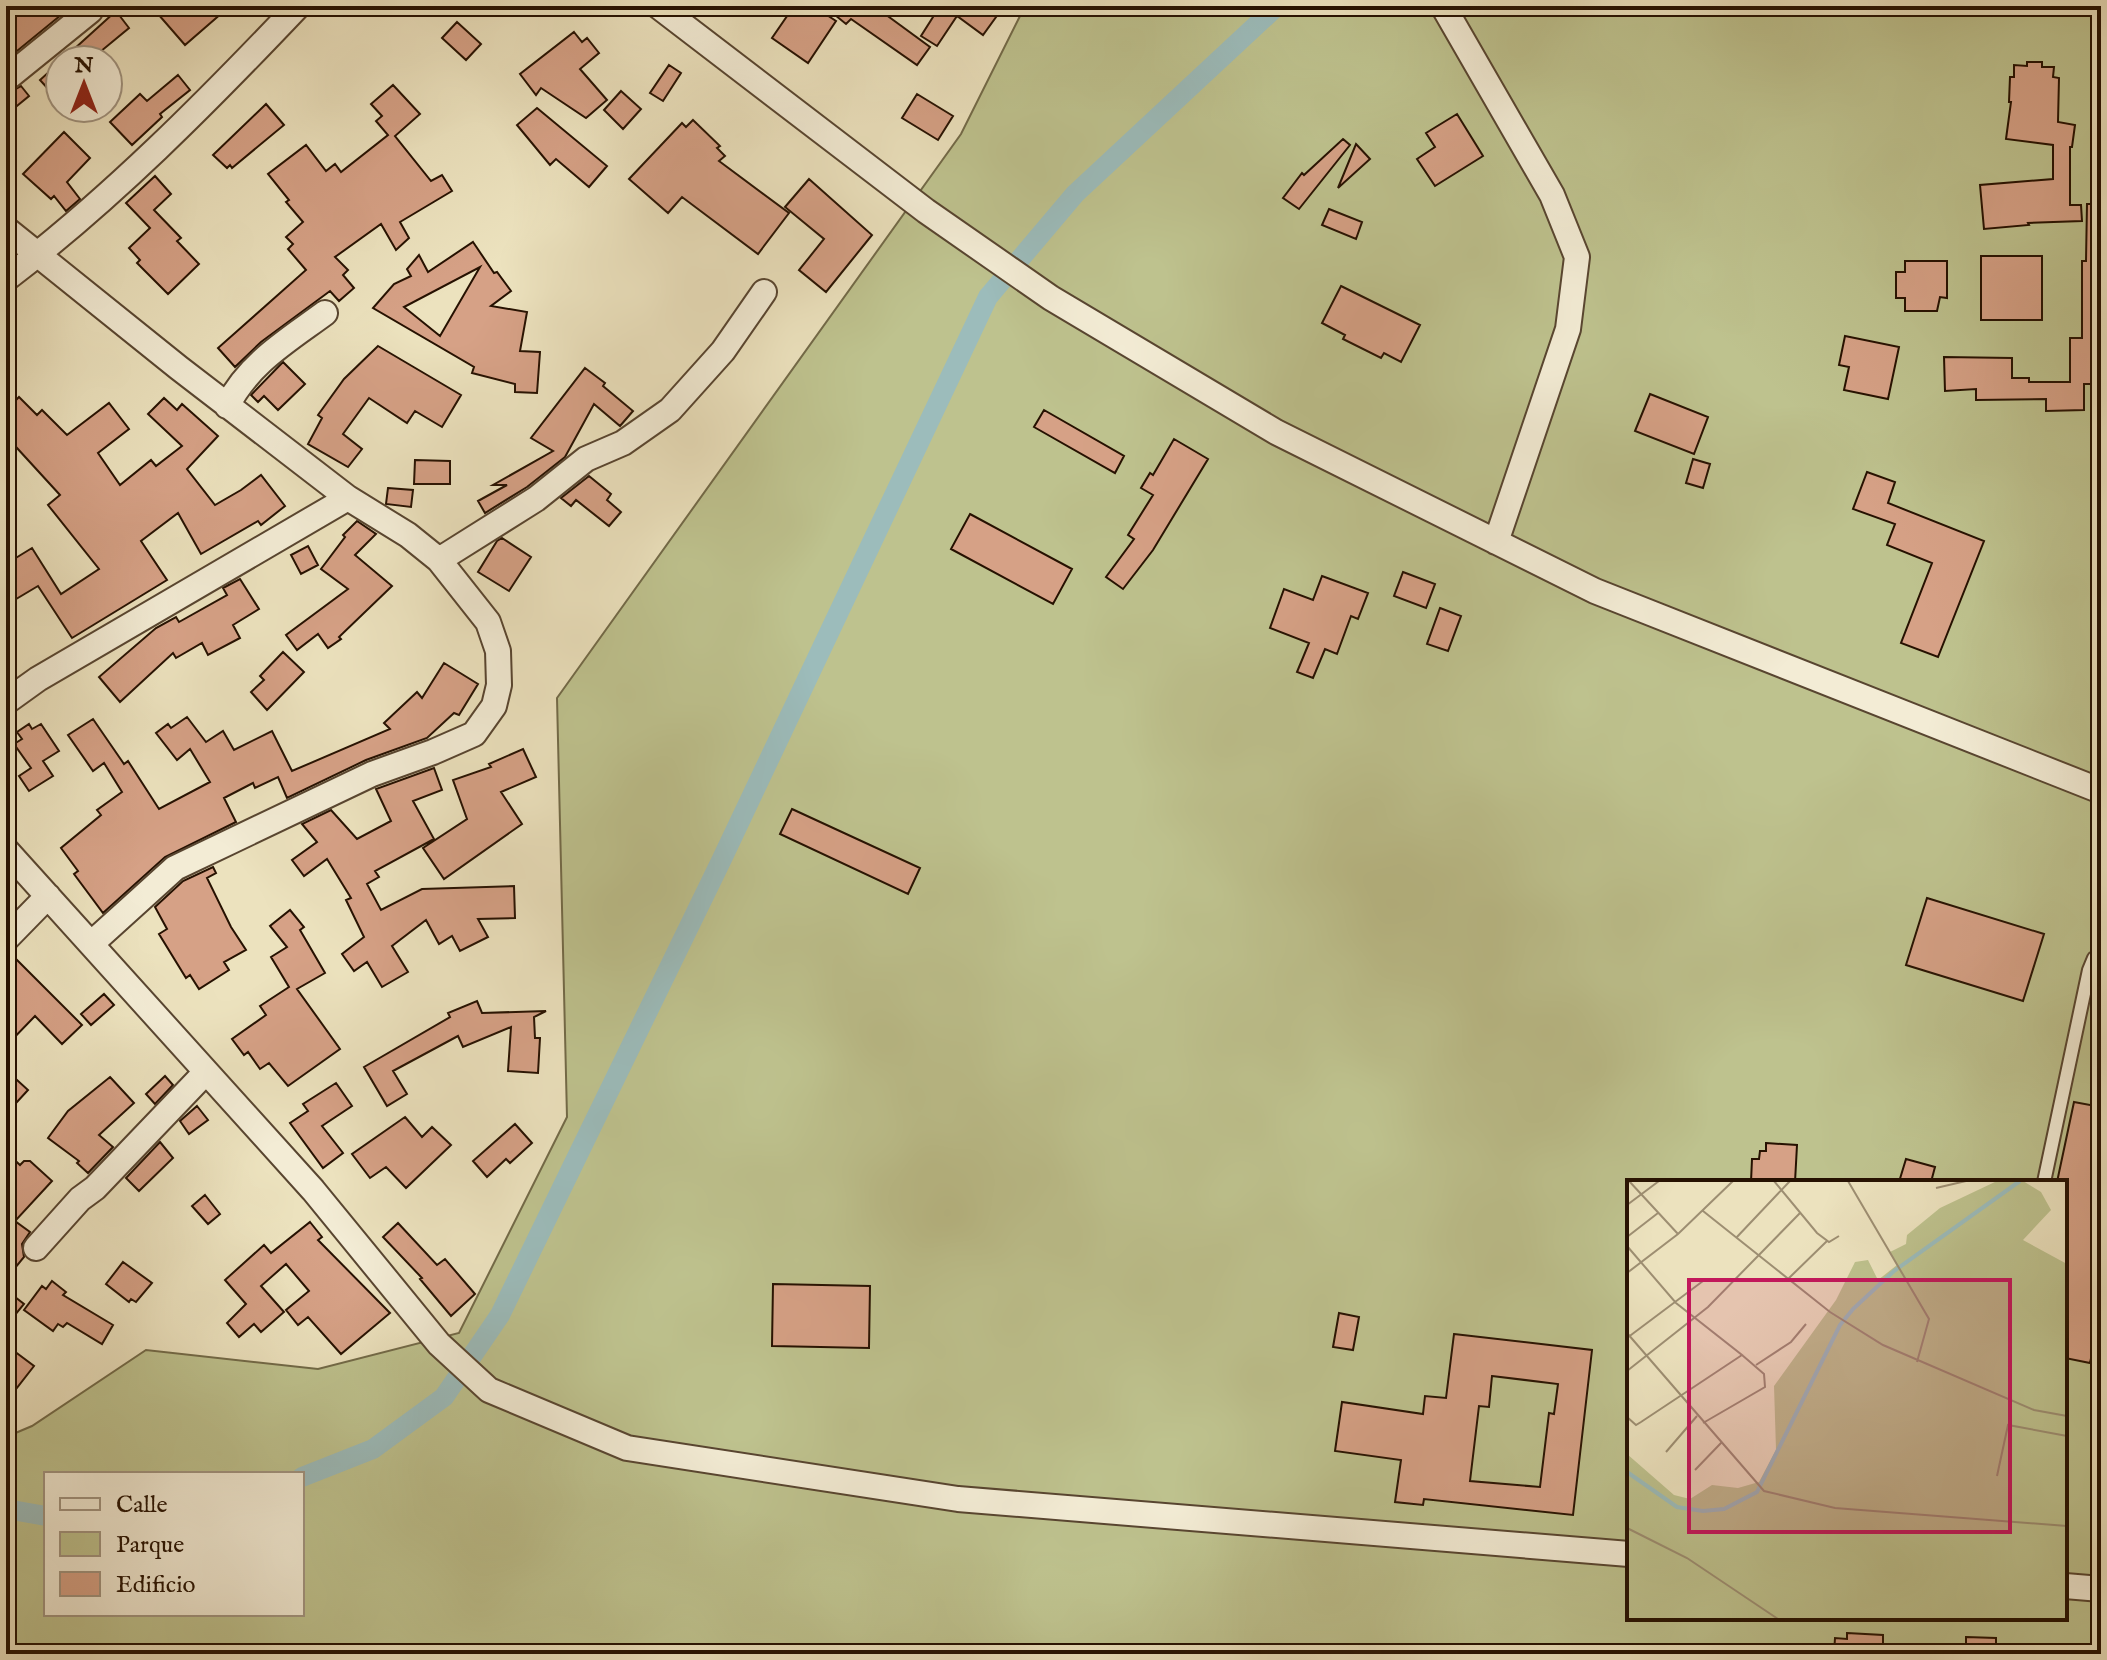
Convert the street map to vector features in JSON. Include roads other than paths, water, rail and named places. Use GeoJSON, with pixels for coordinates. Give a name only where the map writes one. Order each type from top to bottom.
{"type":"FeatureCollection","features":[{"type":"Feature","properties":{"kind":"street"},"geometry":{"type":"LineString","coordinates":[[6,279],[125,180],[298,6]]}},
{"type":"Feature","properties":{"kind":"street"},"geometry":{"type":"LineString","coordinates":[[658,6],[926,211],[1051,298],[1276,432],[1595,591],[2101,791]]}},
{"type":"Feature","properties":{"kind":"street"},"geometry":{"type":"LineString","coordinates":[[1443,6],[1552,195],[1577,257],[1568,329],[1496,542]]}},
{"type":"Feature","properties":{"kind":"street"},"geometry":{"type":"LineString","coordinates":[[6,79],[90,11]]}},
{"type":"Feature","properties":{"kind":"street"},"geometry":{"type":"LineString","coordinates":[[6,229],[227,406],[348,498],[408,535],[439,560],[488,622],[498,651],[499,685],[494,706],[474,734],[372,774],[193,858],[175,868],[91,944]]}},
{"type":"Feature","properties":{"kind":"street"},"geometry":{"type":"LineString","coordinates":[[439,560],[536,499],[586,459],[623,443],[670,410],[723,351],[764,292]]}},
{"type":"Feature","properties":{"kind":"street"},"geometry":{"type":"LineString","coordinates":[[227,406],[239,384],[267,356],[325,313]]}},
{"type":"Feature","properties":{"kind":"street"},"geometry":{"type":"LineString","coordinates":[[6,702],[38,679],[348,498]]}},
{"type":"Feature","properties":{"kind":"street"},"geometry":{"type":"LineString","coordinates":[[6,850],[313,1190],[439,1344],[489,1390],[627,1448],[958,1499],[1627,1554]]}},
{"type":"Feature","properties":{"kind":"street"},"geometry":{"type":"LineString","coordinates":[[6,939],[48,896]]}},
{"type":"Feature","properties":{"kind":"street"},"geometry":{"type":"LineString","coordinates":[[36,1248],[205,1073]]}},
{"type":"Feature","properties":{"kind":"street"},"geometry":{"type":"LineString","coordinates":[[2067,1586],[2101,1589]]}},
{"type":"Feature","properties":{"kind":"lane"},"geometry":{"type":"LineString","coordinates":[[2044,1180],[2089,970],[2094,958],[2101,955]]}},
{"type":"Feature","properties":{"kind":"waterway"},"geometry":{"type":"LineString","coordinates":[[304,1476],[373,1449],[444,1397],[500,1315],[721,861],[988,297],[1075,194],[1277,6]]}},
{"type":"Feature","properties":{"kind":"waterway"},"geometry":{"type":"LineString","coordinates":[[6,1509],[44,1516]]}}]}
